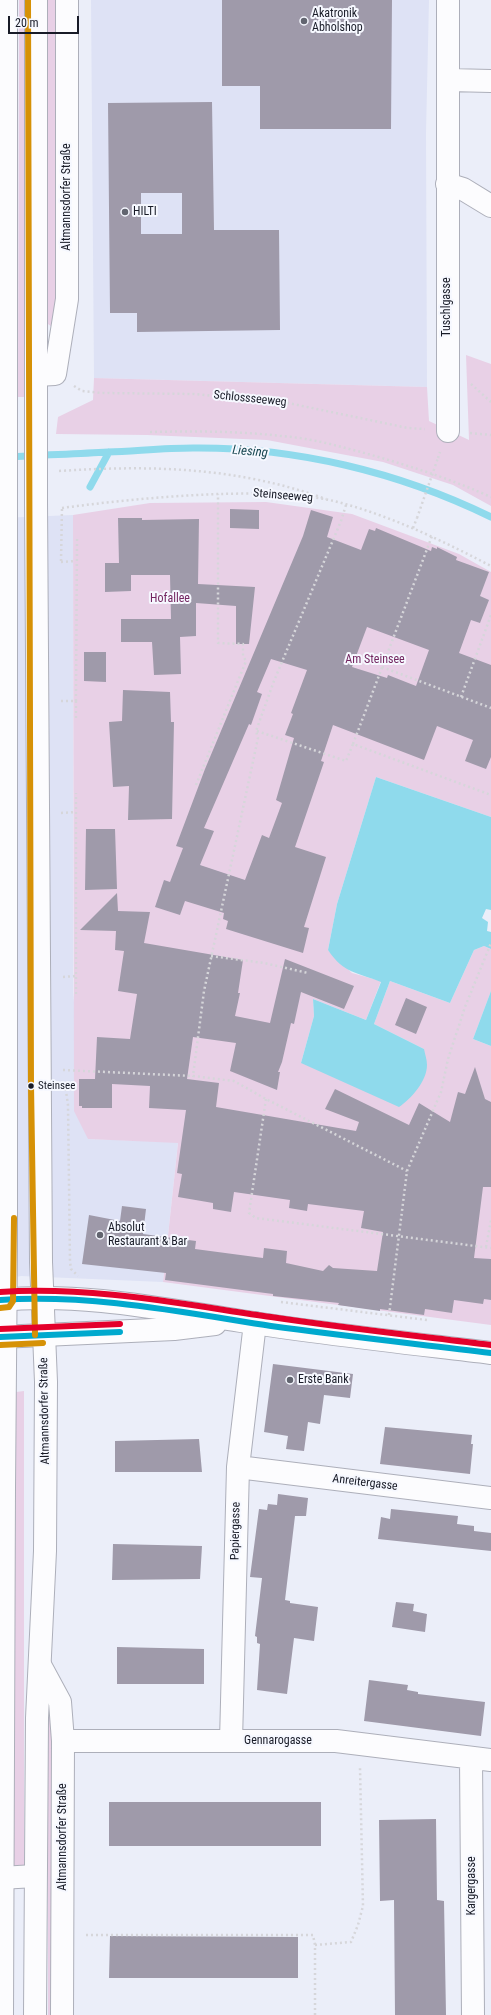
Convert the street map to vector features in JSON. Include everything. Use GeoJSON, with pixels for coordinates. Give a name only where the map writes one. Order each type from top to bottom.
{"type":"FeatureCollection","features":[{"type":"Feature","properties":{"kind":"main road"},"geometry":{"type":"LineString","coordinates":[[2,2015],[1,1878],[6,504],[6,0]]}},
{"type":"Feature","properties":{"kind":"main road","name":"Altmannsdorfer Straße"},"geometry":{"type":"LineString","coordinates":[[36,0],[45,375]]}},
{"type":"Feature","properties":{"kind":"main road","name":"Altmannsdorfer Straße"},"geometry":{"type":"LineString","coordinates":[[35,2015],[35,1876],[40,1665],[45,1551],[46,1382],[42,1299],[36,407],[67,299],[68,0]]}},
{"type":"Feature","properties":{"kind":"main road","name":"Tuschlgasse"},"geometry":{"type":"LineString","coordinates":[[448,0],[448,431]]}},
{"type":"Feature","properties":{"kind":"main road"},"geometry":{"type":"LineString","coordinates":[[449,80],[491,80]]}},
{"type":"Feature","properties":{"kind":"main road"},"geometry":{"type":"LineString","coordinates":[[447,184],[463,189],[491,206]]}},
{"type":"Feature","properties":{"kind":"main road"},"geometry":{"type":"LineString","coordinates":[[3,1300],[84,1300],[158,1308],[247,1322],[491,1353]]}},
{"type":"Feature","properties":{"kind":"main road"},"geometry":{"type":"LineString","coordinates":[[3,1337],[174,1329],[247,1322]]}},
{"type":"Feature","properties":{"kind":"main road","name":"Papiergasse"},"geometry":{"type":"LineString","coordinates":[[231,1740],[238,1467],[247,1322]]}},
{"type":"Feature","properties":{"kind":"main road","name":"Anreitergasse"},"geometry":{"type":"LineString","coordinates":[[238,1467],[491,1498]]}},
{"type":"Feature","properties":{"kind":"main road","name":"Altmannsdorfer Straße"},"geometry":{"type":"LineString","coordinates":[[40,1665],[60,1702],[63,1741],[62,2015]]}},
{"type":"Feature","properties":{"kind":"main road","name":"Gennarogasse"},"geometry":{"type":"LineString","coordinates":[[63,1741],[336,1741],[481,1759]]}},
{"type":"Feature","properties":{"kind":"main road","name":"Kargergasse"},"geometry":{"type":"LineString","coordinates":[[473,2015],[481,1759]]}},
{"type":"Feature","properties":{"kind":"main road"},"geometry":{"type":"LineString","coordinates":[[1,1878],[35,1876]]}},
{"type":"Feature","properties":{"kind":"path","name":"Schlossseeweg"},"geometry":{"type":"LineString","coordinates":[[45,375],[82,391],[102,393],[195,394],[244,398],[320,408],[408,428],[448,431]]}},
{"type":"Feature","properties":{"kind":"path"},"geometry":{"type":"LineString","coordinates":[[150,432],[209,431],[282,436],[333,445],[392,461],[461,483],[491,497]]}},
{"type":"Feature","properties":{"kind":"path"},"geometry":{"type":"LineString","coordinates":[[414,528],[438,458]]}},
{"type":"Feature","properties":{"kind":"path"},"geometry":{"type":"LineString","coordinates":[[54,472],[108,468],[154,467],[230,474],[284,485],[332,501]]}},
{"type":"Feature","properties":{"kind":"path"},"geometry":{"type":"LineString","coordinates":[[196,785],[246,661],[243,656],[243,644],[218,643],[218,494]]}},
{"type":"Feature","properties":{"kind":"path","name":"Steinseeweg"},"geometry":{"type":"LineString","coordinates":[[62,508],[152,497],[218,494],[271,494],[332,501],[414,528],[491,566]]}},
{"type":"Feature","properties":{"kind":"path"},"geometry":{"type":"LineString","coordinates":[[193,1076],[204,991],[258,738],[256,731],[274,681],[341,521],[346,505]]}},
{"type":"Feature","properties":{"kind":"path"},"geometry":{"type":"LineString","coordinates":[[256,731],[346,761],[432,536]]}},
{"type":"Feature","properties":{"kind":"path"},"geometry":{"type":"LineString","coordinates":[[76,720],[77,539]]}},
{"type":"Feature","properties":{"kind":"path"},"geometry":{"type":"LineString","coordinates":[[62,562],[76,561]]}},
{"type":"Feature","properties":{"kind":"path"},"geometry":{"type":"LineString","coordinates":[[461,697],[491,615]]}},
{"type":"Feature","properties":{"kind":"path"},"geometry":{"type":"LineString","coordinates":[[382,667],[491,708]]}},
{"type":"Feature","properties":{"kind":"path"},"geometry":{"type":"LineString","coordinates":[[61,701],[76,701]]}},
{"type":"Feature","properties":{"kind":"path"},"geometry":{"type":"LineString","coordinates":[[353,744],[491,795]]}},
{"type":"Feature","properties":{"kind":"path"},"geometry":{"type":"LineString","coordinates":[[76,793],[76,994]]}},
{"type":"Feature","properties":{"kind":"path"},"geometry":{"type":"LineString","coordinates":[[62,813],[76,812]]}},
{"type":"Feature","properties":{"kind":"path"},"geometry":{"type":"LineString","coordinates":[[389,1315],[407,1172],[441,1092],[448,1059],[465,1007],[491,943]]}},
{"type":"Feature","properties":{"kind":"path"},"geometry":{"type":"LineString","coordinates":[[211,956],[264,964],[308,973]]}},
{"type":"Feature","properties":{"kind":"path"},"geometry":{"type":"LineString","coordinates":[[62,977],[76,976]]}},
{"type":"Feature","properties":{"kind":"path"},"geometry":{"type":"LineString","coordinates":[[62,1070],[193,1076],[234,1081],[407,1172]]}},
{"type":"Feature","properties":{"kind":"path"},"geometry":{"type":"LineString","coordinates":[[266,1099],[249,1213],[256,1218],[491,1248]]}},
{"type":"Feature","properties":{"kind":"path"},"geometry":{"type":"LineString","coordinates":[[486,1247],[491,1220]]}},
{"type":"Feature","properties":{"kind":"path"},"geometry":{"type":"LineString","coordinates":[[70,1262],[71,1269],[76,1275],[84,1278]]}},
{"type":"Feature","properties":{"kind":"path"},"geometry":{"type":"LineString","coordinates":[[315,1945],[351,1942],[358,1925],[363,1906],[360,1744]]}},
{"type":"Feature","properties":{"kind":"path"},"geometry":{"type":"LineString","coordinates":[[106,1934],[313,1935],[315,1945],[315,2015]]}},
{"type":"Feature","properties":{"kind":"shaded area"},"geometry":{"type":"Polygon","coordinates":[[[91,0],[429,0],[426,133],[427,387],[94,378],[91,0]]]}},
{"type":"Feature","properties":{"kind":"shaded area"},"geometry":{"type":"Polygon","coordinates":[[[73,515],[73,992],[88,1139],[178,1142],[163,1282],[21,1276],[0,1280],[0,518],[73,515]]]}},
{"type":"Feature","properties":{"kind":"green space"},"geometry":{"type":"Polygon","coordinates":[[[19,0],[24,0],[24,397],[18,397],[19,0]]]}},
{"type":"Feature","properties":{"kind":"green space"},"geometry":{"type":"Polygon","coordinates":[[[48,0],[61,0],[61,301],[52,327],[48,324],[48,0]]]}},
{"type":"Feature","properties":{"kind":"green space"},"geometry":{"type":"Polygon","coordinates":[[[466,355],[491,364],[491,506],[453,485],[383,462],[267,440],[147,435],[56,434],[58,417],[93,400],[94,378],[427,387],[429,421],[469,440],[466,355]]]}},
{"type":"Feature","properties":{"kind":"green space","name":"Am Steinsee"},"geometry":{"type":"Polygon","coordinates":[[[266,502],[352,514],[459,554],[491,572],[491,817],[376,777],[337,904],[328,950],[352,973],[381,981],[366,1020],[313,999],[314,1016],[301,1063],[424,1049],[374,1024],[390,981],[450,1003],[474,950],[484,946],[491,949],[491,991],[473,1039],[491,1046],[491,1325],[163,1282],[178,1143],[88,1139],[74,1111],[73,515],[150,503],[266,502]]]}},
{"type":"Feature","properties":{"kind":"green space"},"geometry":{"type":"Polygon","coordinates":[[[24,1391],[24,1867],[13,1868],[16,1392],[24,1391]]]}},
{"type":"Feature","properties":{"kind":"green space"},"geometry":{"type":"Polygon","coordinates":[[[50,1709],[53,1710],[54,2015],[48,2015],[48,1714],[50,1709]]]}},
{"type":"Feature","properties":{"kind":"water"},"geometry":{"type":"Polygon","coordinates":[[[376,777],[491,817],[491,910],[486,909],[482,918],[488,922],[487,931],[491,932],[491,949],[484,946],[474,950],[450,1003],[390,981],[374,1024],[424,1049],[427,1065],[424,1077],[418,1089],[399,1107],[301,1063],[314,1016],[313,999],[366,1020],[381,982],[345,968],[328,950],[337,904],[376,777]]]}},
{"type":"Feature","properties":{"kind":"water"},"geometry":{"type":"Polygon","coordinates":[[[491,991],[491,1046],[473,1039],[491,991]]]}},
{"type":"Feature","properties":{"kind":"building"},"geometry":{"type":"Polygon","coordinates":[[[222,0],[392,0],[391,129],[260,129],[260,86],[222,86],[222,0]]]}},
{"type":"Feature","properties":{"kind":"building","name":"HILTI"},"geometry":{"type":"Polygon","coordinates":[[[212,102],[214,230],[279,230],[280,330],[137,332],[137,313],[110,313],[108,103],[212,102]],[[141,193],[141,234],[182,234],[182,193],[141,193]]]}},
{"type":"Feature","properties":{"kind":"building"},"geometry":{"type":"Polygon","coordinates":[[[230,509],[259,510],[259,529],[230,528],[230,509]]]}},
{"type":"Feature","properties":{"kind":"building"},"geometry":{"type":"Polygon","coordinates":[[[311,510],[333,517],[327,537],[361,550],[369,529],[375,531],[376,528],[431,551],[432,547],[437,549],[437,547],[457,557],[456,560],[489,572],[480,596],[489,600],[480,623],[471,620],[459,653],[491,665],[491,757],[486,769],[465,761],[473,740],[437,726],[424,760],[333,725],[321,761],[324,762],[295,847],[326,857],[304,927],[309,928],[303,953],[226,929],[228,921],[223,919],[224,913],[185,901],[180,915],[155,907],[164,880],[170,882],[183,848],[176,846],[205,769],[303,536],[311,510]],[[367,627],[352,667],[387,678],[388,675],[416,686],[429,650],[367,627]],[[271,659],[257,692],[262,694],[251,725],[249,724],[204,828],[214,831],[200,865],[245,880],[262,835],[269,838],[282,803],[276,800],[294,738],[285,735],[293,714],[291,713],[307,670],[271,659]]]}},
{"type":"Feature","properties":{"kind":"building"},"geometry":{"type":"Polygon","coordinates":[[[118,518],[142,518],[142,520],[199,519],[198,584],[255,587],[249,644],[236,644],[236,606],[196,603],[196,636],[180,637],[181,674],[154,675],[152,642],[121,642],[121,619],[171,619],[170,575],[131,575],[131,591],[105,592],[105,563],[119,563],[118,518]]]}},
{"type":"Feature","properties":{"kind":"building"},"geometry":{"type":"Polygon","coordinates":[[[84,652],[106,652],[106,682],[84,681],[84,652]]]}},
{"type":"Feature","properties":{"kind":"building"},"geometry":{"type":"Polygon","coordinates":[[[123,690],[170,692],[171,722],[174,722],[172,819],[128,820],[129,786],[113,787],[109,722],[122,721],[123,690]]]}},
{"type":"Feature","properties":{"kind":"building"},"geometry":{"type":"Polygon","coordinates":[[[86,829],[115,829],[117,889],[85,890],[86,829]]]}},
{"type":"Feature","properties":{"kind":"building"},"geometry":{"type":"Polygon","coordinates":[[[117,893],[118,911],[150,912],[144,943],[243,960],[238,993],[240,993],[235,1016],[270,1023],[285,959],[354,986],[344,1009],[301,992],[294,1024],[291,1023],[282,1062],[278,1072],[280,1072],[277,1090],[230,1071],[236,1043],[193,1037],[187,1079],[219,1083],[216,1107],[356,1131],[359,1122],[325,1109],[335,1089],[409,1125],[419,1103],[450,1122],[458,1092],[465,1094],[475,1067],[485,1099],[491,1102],[491,1187],[483,1187],[474,1258],[491,1259],[491,1300],[484,1299],[483,1304],[454,1300],[452,1313],[425,1309],[424,1315],[380,1309],[380,1311],[338,1305],[339,1303],[273,1296],[273,1294],[165,1280],[166,1273],[82,1264],[89,1215],[120,1221],[122,1206],[146,1209],[143,1234],[196,1241],[195,1249],[263,1258],[264,1248],[287,1251],[286,1263],[323,1271],[329,1265],[333,1268],[377,1271],[383,1232],[361,1228],[364,1211],[308,1204],[307,1211],[289,1208],[290,1200],[234,1192],[231,1212],[213,1209],[213,1203],[178,1197],[182,1174],[177,1173],[186,1110],[149,1108],[150,1086],[112,1084],[112,1108],[82,1108],[82,1106],[79,1106],[79,1079],[95,1079],[97,1037],[130,1039],[137,994],[118,991],[124,951],[115,950],[116,931],[80,930],[117,893]]]}},
{"type":"Feature","properties":{"kind":"building"},"geometry":{"type":"Polygon","coordinates":[[[406,998],[427,1007],[416,1034],[395,1025],[406,998]]]}},
{"type":"Feature","properties":{"kind":"building"},"geometry":{"type":"Polygon","coordinates":[[[273,1364],[353,1374],[350,1398],[324,1395],[320,1424],[308,1422],[304,1451],[286,1449],[288,1436],[264,1432],[273,1364]]]}},
{"type":"Feature","properties":{"kind":"building"},"geometry":{"type":"Polygon","coordinates":[[[385,1427],[472,1435],[471,1444],[473,1444],[470,1474],[380,1464],[385,1427]]]}},
{"type":"Feature","properties":{"kind":"building"},"geometry":{"type":"Polygon","coordinates":[[[199,1439],[202,1472],[115,1472],[115,1441],[199,1439]]]}},
{"type":"Feature","properties":{"kind":"building"},"geometry":{"type":"Polygon","coordinates":[[[278,1494],[308,1498],[306,1516],[295,1516],[285,1600],[290,1601],[290,1603],[318,1607],[314,1641],[294,1638],[287,1694],[257,1690],[260,1644],[257,1643],[257,1637],[255,1636],[262,1578],[250,1577],[259,1509],[267,1510],[268,1504],[277,1505],[278,1494]]]}},
{"type":"Feature","properties":{"kind":"building"},"geometry":{"type":"Polygon","coordinates":[[[391,1509],[458,1516],[457,1524],[474,1526],[474,1531],[491,1533],[491,1551],[378,1539],[381,1517],[390,1519],[391,1509]]]}},
{"type":"Feature","properties":{"kind":"building"},"geometry":{"type":"Polygon","coordinates":[[[113,1544],[202,1546],[200,1579],[112,1580],[113,1544]]]}},
{"type":"Feature","properties":{"kind":"building"},"geometry":{"type":"Polygon","coordinates":[[[396,1602],[414,1604],[413,1611],[427,1614],[425,1632],[392,1627],[396,1602]]]}},
{"type":"Feature","properties":{"kind":"building"},"geometry":{"type":"Polygon","coordinates":[[[117,1647],[204,1649],[204,1684],[117,1684],[117,1647]]]}},
{"type":"Feature","properties":{"kind":"building"},"geometry":{"type":"Polygon","coordinates":[[[369,1680],[408,1685],[407,1690],[418,1692],[418,1694],[485,1702],[481,1736],[364,1721],[369,1680]]]}},
{"type":"Feature","properties":{"kind":"building"},"geometry":{"type":"Polygon","coordinates":[[[109,1802],[321,1802],[321,1846],[109,1846],[109,1802]]]}},
{"type":"Feature","properties":{"kind":"building"},"geometry":{"type":"Polygon","coordinates":[[[436,1819],[437,1900],[444,1901],[446,2015],[395,2015],[394,1900],[380,1901],[379,1820],[436,1819]]]}},
{"type":"Feature","properties":{"kind":"building"},"geometry":{"type":"Polygon","coordinates":[[[110,1936],[298,1937],[298,1978],[109,1978],[110,1936]]]}},
{"type":"Feature","properties":{"kind":"waterway","name":"Liesing"},"geometry":{"type":"LineString","coordinates":[[8,457],[182,448],[231,449],[270,452],[346,465],[383,475],[420,487],[491,517]]}},
{"type":"Feature","properties":{"kind":"waterway"},"geometry":{"type":"LineString","coordinates":[[90,487],[109,452]]}},
{"type":"Feature","properties":{"kind":"transit line"},"geometry":{"type":"LineString","coordinates":[[28,0],[31,1085],[35,1335]]}},
{"type":"Feature","properties":{"kind":"transit line"},"geometry":{"type":"LineString","coordinates":[[0,1308],[9,1307],[13,1301],[14,1218]]}},
{"type":"Feature","properties":{"kind":"transit line"},"geometry":{"type":"LineString","coordinates":[[0,1292],[68,1292],[136,1297],[326,1325],[491,1345]]}},
{"type":"Feature","properties":{"kind":"transit line"},"geometry":{"type":"LineString","coordinates":[[0,1300],[34,1299],[102,1302],[170,1310],[353,1337],[491,1353]]}},
{"type":"Feature","properties":{"kind":"transit line"},"geometry":{"type":"LineString","coordinates":[[0,1329],[120,1324]]}},
{"type":"Feature","properties":{"kind":"transit line"},"geometry":{"type":"LineString","coordinates":[[0,1337],[120,1332]]}},
{"type":"Feature","properties":{"kind":"transit line"},"geometry":{"type":"LineString","coordinates":[[0,1345],[43,1343]]}},
{"type":"Feature","properties":{"kind":"place","name":"Akatronik Abholshop"},"geometry":{"type":"Point","coordinates":[304,21]}},
{"type":"Feature","properties":{"kind":"place","name":"HILTI"},"geometry":{"type":"Point","coordinates":[125,212]}},
{"type":"Feature","properties":{"kind":"place","name":"Steinsee"},"geometry":{"type":"Point","coordinates":[31,1086]}},
{"type":"Feature","properties":{"kind":"place","name":"Absolut Restaurant & Bar"},"geometry":{"type":"Point","coordinates":[100,1235]}},
{"type":"Feature","properties":{"kind":"place","name":"Erste Bank"},"geometry":{"type":"Point","coordinates":[290,1380]}},
{"type":"Feature","properties":{"kind":"park label","name":"Hofallee"},"geometry":{"type":"Point","coordinates":[170,599]}}]}
